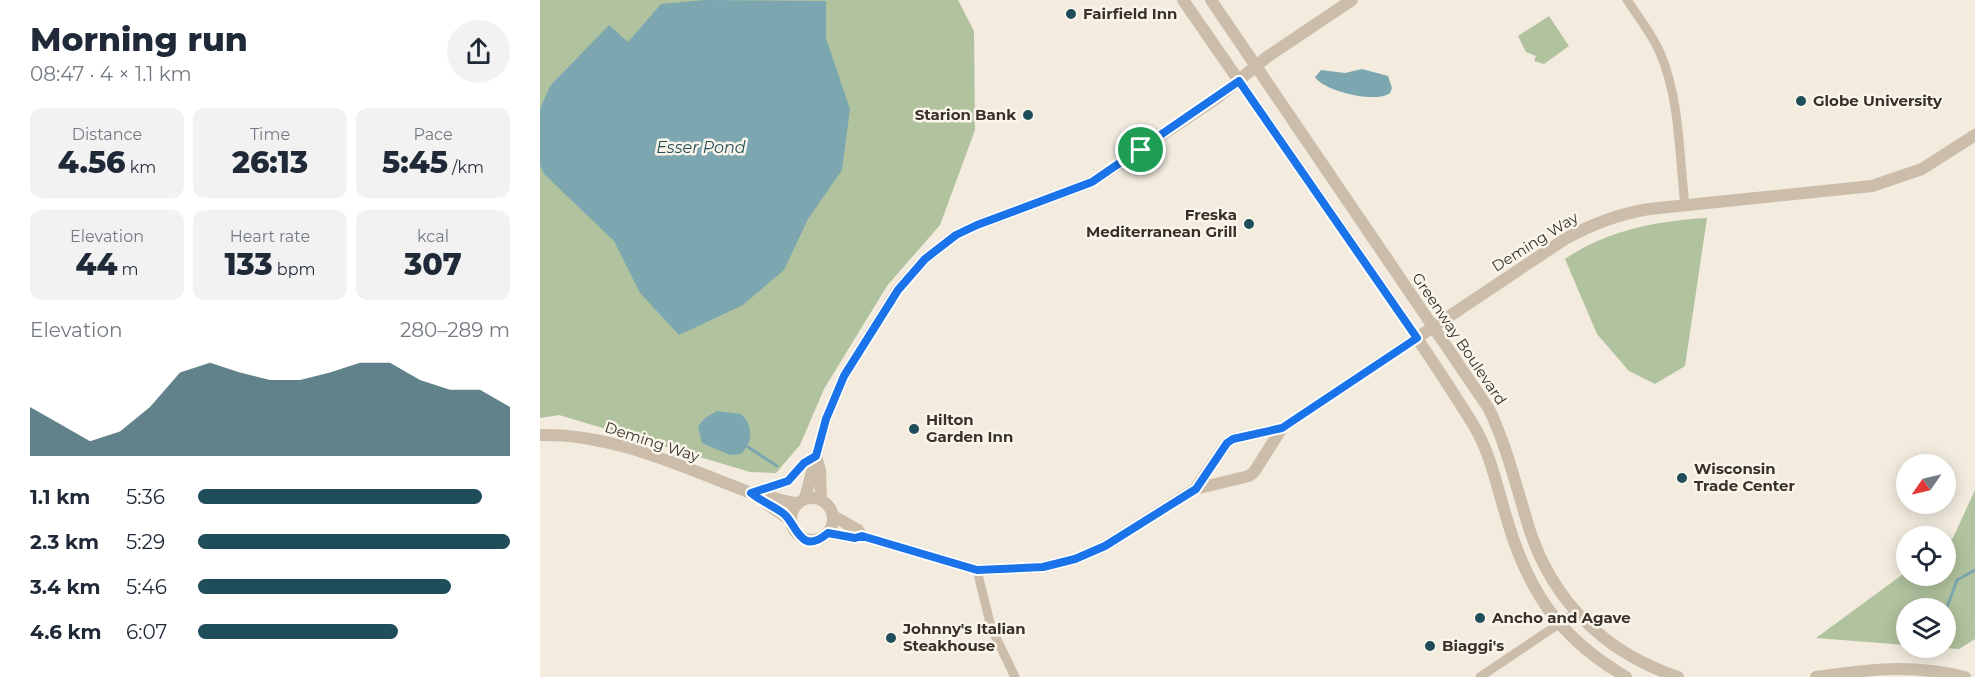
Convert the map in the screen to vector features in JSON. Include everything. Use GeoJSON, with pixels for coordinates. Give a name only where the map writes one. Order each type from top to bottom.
{"type":"FeatureCollection","features":[{"type":"Feature","properties":{"kind":"street"},"geometry":{"type":"LineString","coordinates":[[1183,0],[1417,338],[1475,429],[1496,483],[1523,570],[1559,624],[1601,663],[1626,677]]}},
{"type":"Feature","properties":{"kind":"street","name":"Greenway Boulevard"},"geometry":{"type":"LineString","coordinates":[[1211,0],[1489,409],[1502,436],[1538,552],[1575,613],[1608,642],[1630,657],[1678,677]]}},
{"type":"Feature","properties":{"kind":"street"},"geometry":{"type":"LineString","coordinates":[[801,501],[821,500],[829,507],[833,516],[828,533],[818,539],[806,539],[793,530],[790,520],[801,501],[826,419],[844,376],[898,290],[925,259],[956,235],[977,225],[1092,182],[1352,0]]}},
{"type":"Feature","properties":{"kind":"street"},"geometry":{"type":"LineString","coordinates":[[1627,0],[1654,40],[1669,77],[1674,102],[1684,205]]}},
{"type":"Feature","properties":{"kind":"street","name":"Deming Way"},"geometry":{"type":"LineString","coordinates":[[1196,489],[1227,443],[1233,439],[1282,428],[1565,239],[1591,225],[1626,212],[1839,190],[1889,182],[1922,169],[1975,135]]}},
{"type":"Feature","properties":{"kind":"street","name":"Deming Way"},"geometry":{"type":"LineString","coordinates":[[828,533],[855,538],[862,536],[977,570],[1043,567],[1075,559],[1114,541],[1196,489],[1254,472],[1282,428]]}},
{"type":"Feature","properties":{"kind":"street","name":"Deming Way"},"geometry":{"type":"LineString","coordinates":[[540,435],[574,436],[610,443],[751,493],[767,494],[786,502],[801,501]]}},
{"type":"Feature","properties":{"kind":"street"},"geometry":{"type":"LineString","coordinates":[[751,493],[788,481],[804,463],[816,456]]}},
{"type":"Feature","properties":{"kind":"street"},"geometry":{"type":"LineString","coordinates":[[816,456],[820,470],[821,500]]}},
{"type":"Feature","properties":{"kind":"street","name":"Deming Way"},"geometry":{"type":"LineString","coordinates":[[751,493],[763,503],[784,513],[790,520]]}},
{"type":"Feature","properties":{"kind":"street","name":"Deming Way"},"geometry":{"type":"LineString","coordinates":[[833,516],[858,530],[862,536]]}},
{"type":"Feature","properties":{"kind":"street"},"geometry":{"type":"LineString","coordinates":[[977,570],[991,627],[1015,677]]}},
{"type":"Feature","properties":{"kind":"street"},"geometry":{"type":"LineString","coordinates":[[1480,677],[1575,613]]}},
{"type":"Feature","properties":{"kind":"street"},"geometry":{"type":"LineString","coordinates":[[1816,677],[1869,669],[1909,668],[1965,677]]}},
{"type":"Feature","properties":{"kind":"green space"},"geometry":{"type":"Polygon","coordinates":[[[540,0],[958,0],[974,31],[975,130],[940,225],[887,286],[824,389],[800,445],[776,473],[750,472],[559,415],[540,418],[540,0]]]}},
{"type":"Feature","properties":{"kind":"green space"},"geometry":{"type":"Polygon","coordinates":[[[1549,16],[1569,46],[1544,64],[1534,61],[1536,56],[1526,52],[1518,36],[1549,16]]]}},
{"type":"Feature","properties":{"kind":"green space"},"geometry":{"type":"Polygon","coordinates":[[[1707,218],[1685,366],[1655,384],[1629,371],[1597,334],[1565,259],[1615,234],[1651,225],[1707,218]]]}},
{"type":"Feature","properties":{"kind":"green space"},"geometry":{"type":"Polygon","coordinates":[[[1975,490],[1975,639],[1956,649],[1956,598],[1896,598],[1896,644],[1816,638],[1896,579],[1896,586],[1956,586],[1956,531],[1975,490]]]}},
{"type":"Feature","properties":{"kind":"water","name":"Esser Pond"},"geometry":{"type":"Polygon","coordinates":[[[705,0],[826,1],[826,38],[850,109],[842,170],[808,219],[784,270],[743,305],[679,335],[640,293],[614,241],[544,174],[540,165],[540,109],[550,86],[609,25],[628,42],[661,4],[705,0]]]}},
{"type":"Feature","properties":{"kind":"water"},"geometry":{"type":"Polygon","coordinates":[[[1362,69],[1388,76],[1392,88],[1390,93],[1374,97],[1351,94],[1328,87],[1315,77],[1321,70],[1345,73],[1362,69]]]}},
{"type":"Feature","properties":{"kind":"water"},"geometry":{"type":"Polygon","coordinates":[[[717,411],[741,414],[748,424],[750,439],[741,454],[730,455],[702,443],[698,426],[705,418],[717,411]]]}},
{"type":"Feature","properties":{"kind":"waterway"},"geometry":{"type":"LineString","coordinates":[[748,447],[777,466]]}},
{"type":"Feature","properties":{"kind":"waterway"},"geometry":{"type":"LineString","coordinates":[[1950,598],[1957,580],[1975,570]]}},
{"type":"Feature","properties":{"kind":"place","name":"Fairfield Inn"},"geometry":{"type":"Point","coordinates":[1071,14]}},
{"type":"Feature","properties":{"kind":"place","name":"Globe University"},"geometry":{"type":"Point","coordinates":[1801,101]}},
{"type":"Feature","properties":{"kind":"place","name":"Starion Bank"},"geometry":{"type":"Point","coordinates":[1028,115]}},
{"type":"Feature","properties":{"kind":"place","name":"Freska Mediterranean Grill"},"geometry":{"type":"Point","coordinates":[1249,224]}},
{"type":"Feature","properties":{"kind":"place","name":"Hilton Garden Inn"},"geometry":{"type":"Point","coordinates":[914,429]}},
{"type":"Feature","properties":{"kind":"place","name":"Wisconsin Trade Center"},"geometry":{"type":"Point","coordinates":[1682,478]}},
{"type":"Feature","properties":{"kind":"place","name":"Ancho and Agave"},"geometry":{"type":"Point","coordinates":[1480,618]}},
{"type":"Feature","properties":{"kind":"place","name":"Johnny's Italian Steakhouse"},"geometry":{"type":"Point","coordinates":[891,638]}},
{"type":"Feature","properties":{"kind":"place","name":"Biaggi's"},"geometry":{"type":"Point","coordinates":[1430,646]}},
{"type":"Feature","properties":{"kind":"route"},"geometry":{"type":"LineString","coordinates":[[1239,81],[1417,338],[1282,428],[1233,439],[1227,443],[1196,489],[1114,541],[1075,559],[1043,567],[977,570],[862,536],[855,538],[845,534],[828,533],[822,538],[806,539],[793,530],[790,520],[784,513],[763,503],[751,493],[788,481],[804,463],[816,456],[826,419],[844,376],[898,290],[925,259],[956,235],[1001,214],[1054,198],[1092,182],[1141,150],[1239,81]]}}]}
